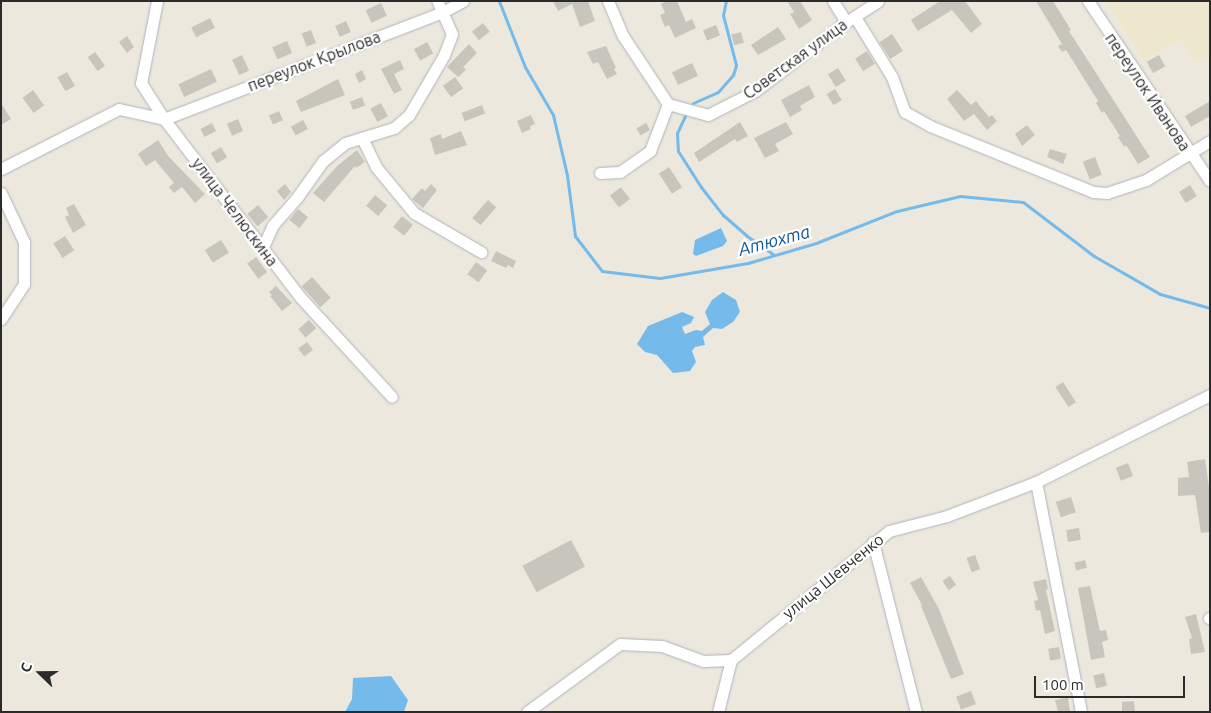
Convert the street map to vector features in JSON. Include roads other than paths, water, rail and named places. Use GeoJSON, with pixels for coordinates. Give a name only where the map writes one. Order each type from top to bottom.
{"type":"FeatureCollection","features":[{"type":"Feature","properties":{"kind":"street","name":"улица Челюскина"},"geometry":{"type":"LineString","coordinates":[[157,1],[141,83],[164,119],[300,298],[392,397]]}},
{"type":"Feature","properties":{"kind":"street","name":"переулок Крылова"},"geometry":{"type":"LineString","coordinates":[[164,119],[440,6],[463,1]]}},
{"type":"Feature","properties":{"kind":"street"},"geometry":{"type":"LineString","coordinates":[[600,173],[620,172],[650,151],[668,104],[624,36],[608,1]]}},
{"type":"Feature","properties":{"kind":"street"},"geometry":{"type":"LineString","coordinates":[[833,1],[850,20],[892,77],[905,112],[945,132],[1093,192],[1107,193],[1146,180],[1210,141]]}},
{"type":"Feature","properties":{"kind":"street","name":"Советская улица"},"geometry":{"type":"LineString","coordinates":[[668,104],[708,115],[755,91],[878,1]]}},
{"type":"Feature","properties":{"kind":"street","name":"переулок Иванова"},"geometry":{"type":"LineString","coordinates":[[1088,1],[1189,154],[1210,181]]}},
{"type":"Feature","properties":{"kind":"street"},"geometry":{"type":"LineString","coordinates":[[262,247],[273,225],[323,161],[345,143],[394,128],[409,115],[444,55],[452,34],[440,6]]}},
{"type":"Feature","properties":{"kind":"street"},"geometry":{"type":"LineString","coordinates":[[1,169],[119,109],[164,119]]}},
{"type":"Feature","properties":{"kind":"street"},"geometry":{"type":"LineString","coordinates":[[362,138],[376,168],[396,195],[414,213],[481,252]]}},
{"type":"Feature","properties":{"kind":"street"},"geometry":{"type":"LineString","coordinates":[[1,193],[24,242],[24,284],[1,319]]}},
{"type":"Feature","properties":{"kind":"street","name":"улица Шевченко"},"geometry":{"type":"LineString","coordinates":[[731,660],[889,531],[947,516],[1036,482],[1210,395]]}},
{"type":"Feature","properties":{"kind":"street"},"geometry":{"type":"LineString","coordinates":[[1036,482],[1081,712]]}},
{"type":"Feature","properties":{"kind":"street"},"geometry":{"type":"LineString","coordinates":[[874,542],[916,712]]}},
{"type":"Feature","properties":{"kind":"street"},"geometry":{"type":"LineString","coordinates":[[527,712],[620,644],[662,646],[704,661],[731,660],[718,712]]}},
{"type":"Feature","properties":{"kind":"water"},"geometry":{"type":"Polygon","coordinates":[[[721,228],[727,241],[723,246],[696,256],[693,254],[695,240],[721,228]]]}},
{"type":"Feature","properties":{"kind":"water"},"geometry":{"type":"Polygon","coordinates":[[[723,292],[736,300],[740,312],[733,322],[722,329],[713,328],[703,337],[705,345],[695,347],[692,351],[696,362],[690,371],[673,373],[657,355],[645,352],[637,344],[648,326],[682,312],[694,317],[691,323],[682,327],[685,334],[696,330],[702,331],[710,324],[705,312],[712,300],[723,292]]]}},
{"type":"Feature","properties":{"kind":"water"},"geometry":{"type":"Polygon","coordinates":[[[391,676],[408,700],[404,712],[345,712],[352,699],[353,678],[391,676]]]}},
{"type":"Feature","properties":{"kind":"waterway","name":"Атюхта"},"geometry":{"type":"LineString","coordinates":[[499,1],[525,67],[553,115],[567,175],[575,236],[602,271],[660,278],[748,263],[816,243],[897,211],[960,196],[1023,202],[1094,256],[1160,294],[1210,308]]}},
{"type":"Feature","properties":{"kind":"waterway"},"geometry":{"type":"LineString","coordinates":[[693,103],[718,92],[733,75],[736,65],[723,15],[726,1]]}},
{"type":"Feature","properties":{"kind":"waterway"},"geometry":{"type":"LineString","coordinates":[[685,116],[677,133],[678,151],[701,187],[723,215],[747,236],[774,255]]}}]}
